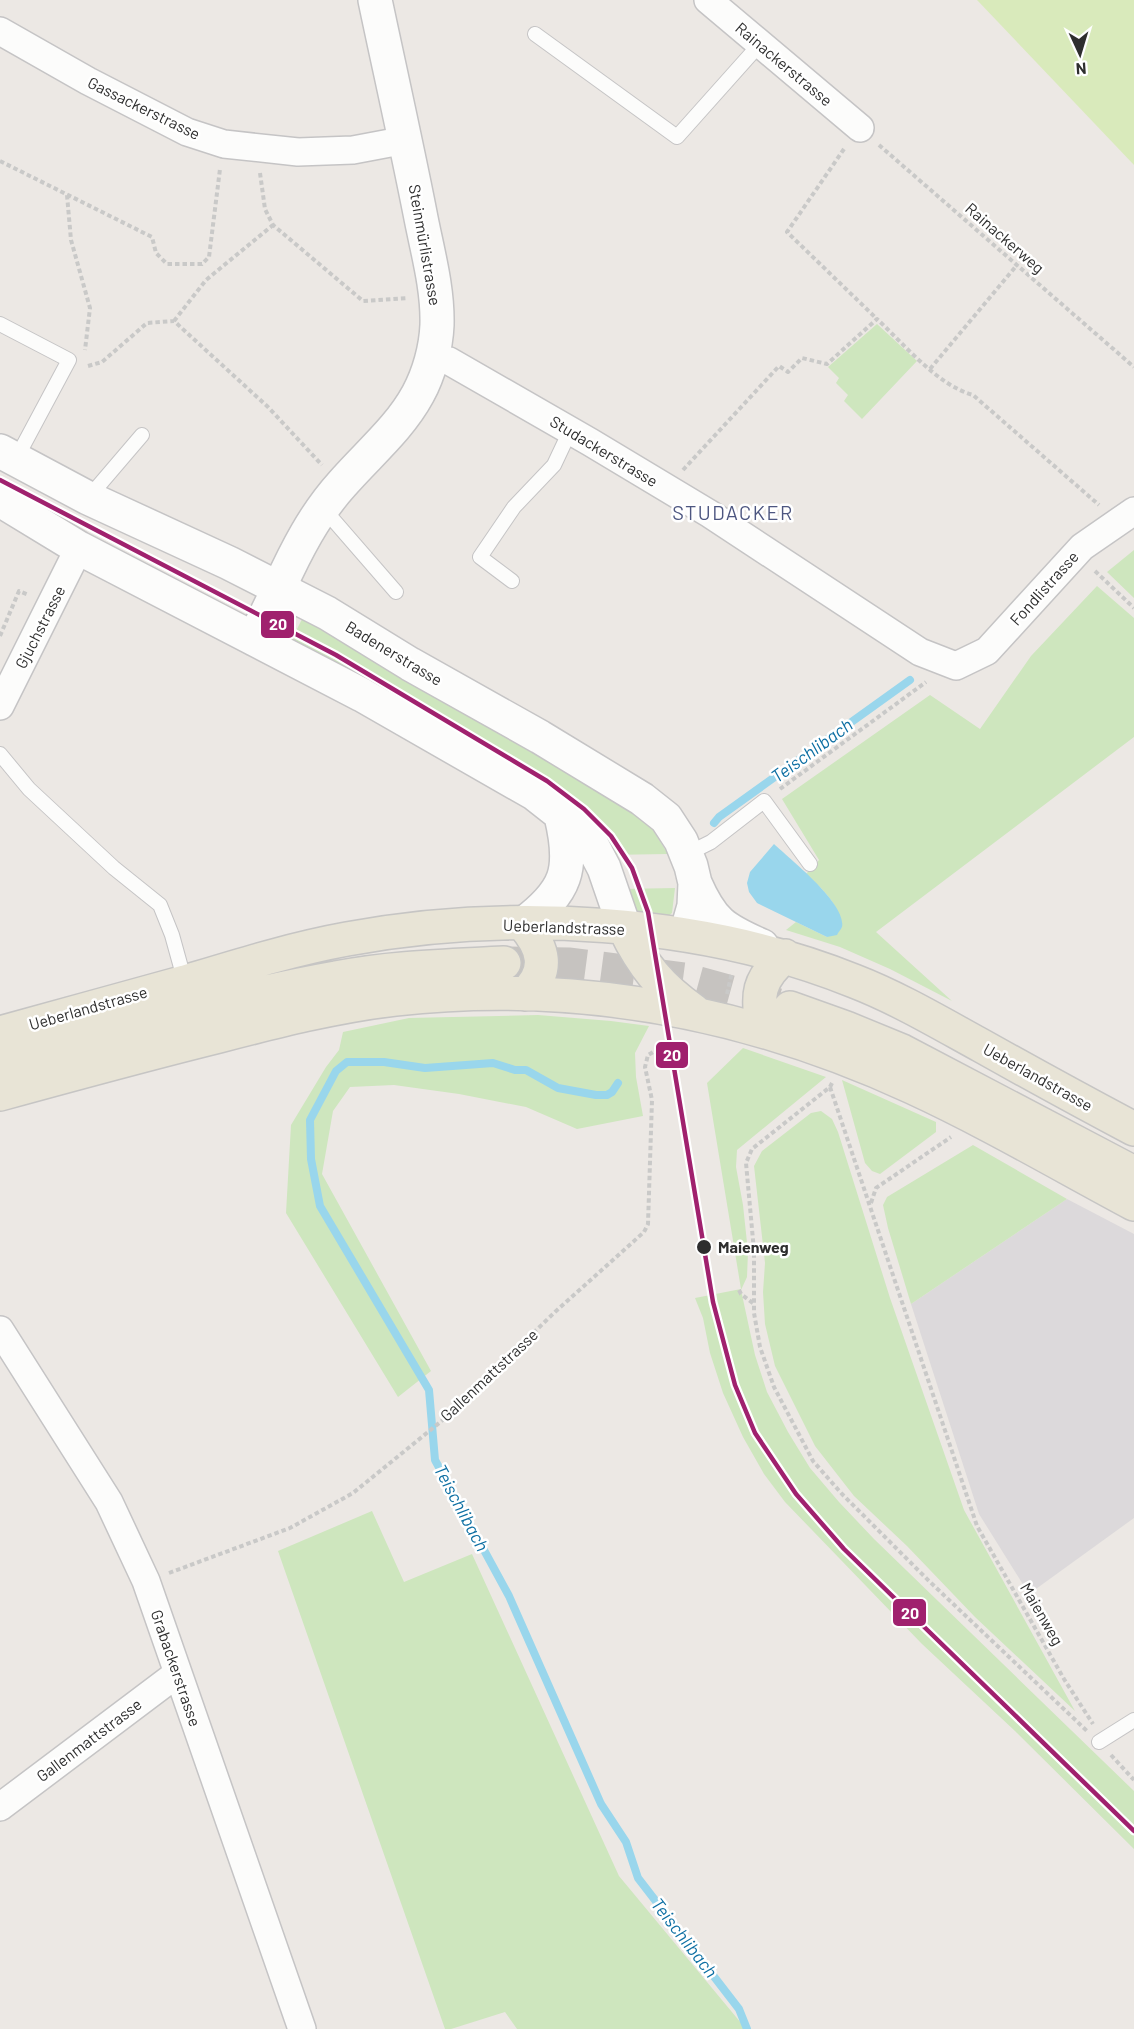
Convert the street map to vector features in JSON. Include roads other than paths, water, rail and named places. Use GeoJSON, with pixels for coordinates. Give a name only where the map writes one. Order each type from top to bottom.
{"type":"FeatureCollection","features":[{"type":"Feature","properties":{"kind":"main road","name":"Steinmürlistrasse"},"geometry":{"type":"LineString","coordinates":[[254,639],[303,538],[332,496],[397,425],[418,393],[432,359],[437,327],[436,295],[375,0]]}},
{"type":"Feature","properties":{"kind":"main road","name":"Badenerstrasse"},"geometry":{"type":"LineString","coordinates":[[8,455],[88,498],[327,613],[642,799],[666,818],[681,841],[704,903],[718,922],[740,937],[785,956]]}},
{"type":"Feature","properties":{"kind":"main road"},"geometry":{"type":"LineString","coordinates":[[80,548],[88,498]]}},
{"type":"Feature","properties":{"kind":"main road"},"geometry":{"type":"LineString","coordinates":[[0,500],[80,548],[362,695],[535,794],[582,831],[604,868],[633,948],[650,972],[675,997],[710,1016]]}},
{"type":"Feature","properties":{"kind":"main road"},"geometry":{"type":"LineString","coordinates":[[525,994],[537,983],[542,959],[532,934],[523,924],[554,897],[561,885],[568,850],[561,816]]}},
{"type":"Feature","properties":{"kind":"main road"},"geometry":{"type":"LineString","coordinates":[[607,999],[650,972],[677,949],[686,934],[694,906],[691,869]]}},
{"type":"Feature","properties":{"kind":"main road","name":"Ueberlandstrasse"},"geometry":{"type":"LineString","coordinates":[[0,1033],[278,955],[346,939],[411,929],[523,924],[584,925],[686,934],[785,956],[855,981],[926,1015],[1134,1129]]}},
{"type":"Feature","properties":{"kind":"main road"},"geometry":{"type":"LineString","coordinates":[[763,1030],[758,1001],[763,981],[772,968],[785,956]]}},
{"type":"Feature","properties":{"kind":"main road","name":"Ueberlandstrasse"},"geometry":{"type":"LineString","coordinates":[[0,1063],[230,1001],[338,977],[429,967],[504,963]]}},
{"type":"Feature","properties":{"kind":"main road"},"geometry":{"type":"LineString","coordinates":[[0,1094],[216,1036],[335,1008],[394,999],[453,994],[579,996],[710,1016],[763,1030],[859,1065],[976,1119],[1134,1204]]}},
{"type":"Feature","properties":{"kind":"main road"},"geometry":{"type":"LineString","coordinates":[[789,1008],[902,1051],[1134,1173]]}},
{"type":"Feature","properties":{"kind":"street","name":"Rainackerstrasse"},"geometry":{"type":"LineString","coordinates":[[708,0],[860,128]]}},
{"type":"Feature","properties":{"kind":"street","name":"Gassackerstrasse"},"geometry":{"type":"LineString","coordinates":[[0,31],[88,81],[177,127],[224,144],[298,152],[353,150],[405,140]]}},
{"type":"Feature","properties":{"kind":"street","name":"Studackerstrasse"},"geometry":{"type":"LineString","coordinates":[[432,359],[449,361],[570,431],[666,488],[920,652],[956,666]]}},
{"type":"Feature","properties":{"kind":"street","name":"Fondlistrasse"},"geometry":{"type":"LineString","coordinates":[[956,666],[987,651],[1082,547],[1124,518]]}},
{"type":"Feature","properties":{"kind":"street","name":"Gjuchstrasse"},"geometry":{"type":"LineString","coordinates":[[0,706],[80,548]]}},
{"type":"Feature","properties":{"kind":"street","name":"Grabackerstrasse"},"geometry":{"type":"LineString","coordinates":[[0,1330],[109,1502],[146,1581],[302,2029]]}},
{"type":"Feature","properties":{"kind":"street","name":"Gallenmattstrasse"},"geometry":{"type":"LineString","coordinates":[[0,1807],[178,1673]]}},
{"type":"Feature","properties":{"kind":"lane"},"geometry":{"type":"LineString","coordinates":[[535,34],[677,137],[760,44]]}},
{"type":"Feature","properties":{"kind":"lane"},"geometry":{"type":"LineString","coordinates":[[0,324],[69,360],[8,455]]}},
{"type":"Feature","properties":{"kind":"lane"},"geometry":{"type":"LineString","coordinates":[[512,581],[480,557],[514,507],[554,465],[570,431]]}},
{"type":"Feature","properties":{"kind":"lane"},"geometry":{"type":"LineString","coordinates":[[88,498],[142,435]]}},
{"type":"Feature","properties":{"kind":"lane"},"geometry":{"type":"LineString","coordinates":[[332,496],[396,592]]}},
{"type":"Feature","properties":{"kind":"lane"},"geometry":{"type":"LineString","coordinates":[[0,754],[29,789],[114,868],[160,906],[185,981]]}},
{"type":"Feature","properties":{"kind":"lane"},"geometry":{"type":"LineString","coordinates":[[691,869],[711,842],[764,801],[810,864]]}},
{"type":"Feature","properties":{"kind":"lane"},"geometry":{"type":"LineString","coordinates":[[1098,1742],[1134,1720]]}},
{"type":"Feature","properties":{"kind":"water"},"geometry":{"type":"Polygon","coordinates":[[[774,844],[816,882],[836,906],[842,927],[837,935],[827,937],[757,903],[749,892],[747,883],[750,872],[774,844]]]}},
{"type":"Feature","properties":{"kind":"waterway","name":"Teischlibach"},"geometry":{"type":"LineString","coordinates":[[714,823],[719,817],[910,680]]}},
{"type":"Feature","properties":{"kind":"waterway","name":"Teischlibach"},"geometry":{"type":"LineString","coordinates":[[618,1083],[607,1095],[596,1095],[558,1088],[526,1070],[515,1070],[493,1063],[425,1068],[384,1062],[347,1062],[336,1071],[310,1120],[311,1159],[320,1206],[429,1390],[435,1460],[509,1596],[601,1804],[626,1842],[638,1878],[739,2009],[747,2029]]}},
{"type":"Feature","properties":{"kind":"tunnel"},"geometry":{"type":"LineString","coordinates":[[504,963],[570,964],[684,979],[786,1007]]}},
{"type":"Feature","properties":{"kind":"place","name":"Maienweg"},"geometry":{"type":"Point","coordinates":[704,1247]}},
{"type":"Feature","properties":{"kind":"district","name":"STUDACKER"},"geometry":{"type":"Point","coordinates":[733,513]}}]}
